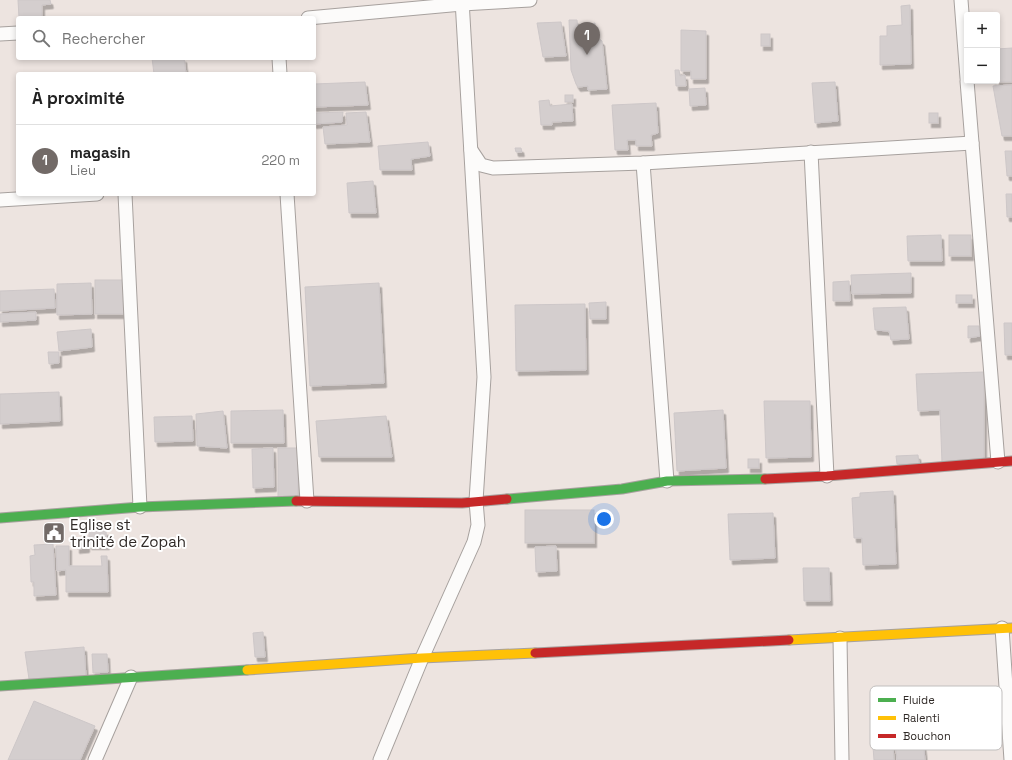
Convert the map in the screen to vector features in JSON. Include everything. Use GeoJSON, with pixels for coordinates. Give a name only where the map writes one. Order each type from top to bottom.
{"type":"FeatureCollection","features":[{"type":"Feature","properties":{"kind":"street"},"geometry":{"type":"LineString","coordinates":[[316,17],[462,2],[530,0]]}},
{"type":"Feature","properties":{"kind":"street"},"geometry":{"type":"LineString","coordinates":[[961,0],[965,48]]}},
{"type":"Feature","properties":{"kind":"street"},"geometry":{"type":"LineString","coordinates":[[380,760],[422,658],[474,542],[478,525],[476,501],[484,377],[462,2]]}},
{"type":"Feature","properties":{"kind":"street"},"geometry":{"type":"LineString","coordinates":[[0,34],[16,33]]}},
{"type":"Feature","properties":{"kind":"street"},"geometry":{"type":"LineString","coordinates":[[279,60],[280,72]]}},
{"type":"Feature","properties":{"kind":"street"},"geometry":{"type":"LineString","coordinates":[[967,84],[998,462]]}},
{"type":"Feature","properties":{"kind":"street"},"geometry":{"type":"LineString","coordinates":[[471,150],[482,165],[493,168],[643,163],[972,142]]}},
{"type":"Feature","properties":{"kind":"street"},"geometry":{"type":"LineString","coordinates":[[811,152],[827,476]]}},
{"type":"Feature","properties":{"kind":"street"},"geometry":{"type":"LineString","coordinates":[[643,163],[666,481]]}},
{"type":"Feature","properties":{"kind":"street"},"geometry":{"type":"LineString","coordinates":[[0,200],[65,196]]}},
{"type":"Feature","properties":{"kind":"street"},"geometry":{"type":"LineString","coordinates":[[125,196],[140,507]]}},
{"type":"Feature","properties":{"kind":"street"},"geometry":{"type":"LineString","coordinates":[[287,196],[307,500]]}},
{"type":"Feature","properties":{"kind":"street"},"geometry":{"type":"LineString","coordinates":[[0,518],[140,507],[307,500],[448,503],[622,489],[666,481],[753,480],[827,476],[1012,461]]}},
{"type":"Feature","properties":{"kind":"street"},"geometry":{"type":"LineString","coordinates":[[0,686],[422,658],[840,638],[1007,628],[1011,760]]}},
{"type":"Feature","properties":{"kind":"street"},"geometry":{"type":"LineString","coordinates":[[840,638],[842,760]]}},
{"type":"Feature","properties":{"kind":"street"},"geometry":{"type":"LineString","coordinates":[[95,760],[131,678]]}},
{"type":"Feature","properties":{"kind":"building"},"geometry":{"type":"Polygon","coordinates":[[[18,0],[50,0],[51,4],[42,5],[42,16],[19,16],[18,0]]]}},
{"type":"Feature","properties":{"kind":"building"},"geometry":{"type":"Polygon","coordinates":[[[910,5],[911,64],[880,65],[880,36],[887,36],[887,26],[902,25],[901,6],[910,5]]]}},
{"type":"Feature","properties":{"kind":"building"},"geometry":{"type":"Polygon","coordinates":[[[569,20],[577,20],[579,41],[585,39],[588,25],[595,23],[595,36],[602,41],[607,89],[588,90],[588,86],[578,87],[576,84],[571,70],[569,20]]]}},
{"type":"Feature","properties":{"kind":"building"},"geometry":{"type":"Polygon","coordinates":[[[561,22],[566,56],[543,57],[537,23],[561,22]]]}},
{"type":"Feature","properties":{"kind":"building"},"geometry":{"type":"Polygon","coordinates":[[[681,30],[706,31],[706,79],[691,79],[691,71],[681,71],[681,30]]]}},
{"type":"Feature","properties":{"kind":"building"},"geometry":{"type":"Polygon","coordinates":[[[761,34],[770,34],[770,46],[761,46],[761,34]]]}},
{"type":"Feature","properties":{"kind":"building"},"geometry":{"type":"Polygon","coordinates":[[[1012,48],[1012,82],[1000,82],[1000,49],[1012,48]]]}},
{"type":"Feature","properties":{"kind":"building"},"geometry":{"type":"Polygon","coordinates":[[[152,60],[184,60],[186,72],[154,72],[152,60]]]}},
{"type":"Feature","properties":{"kind":"building"},"geometry":{"type":"Polygon","coordinates":[[[675,70],[679,70],[680,76],[685,75],[686,86],[676,86],[675,70]]]}},
{"type":"Feature","properties":{"kind":"building"},"geometry":{"type":"Polygon","coordinates":[[[365,82],[368,105],[316,107],[316,84],[365,82]]]}},
{"type":"Feature","properties":{"kind":"building"},"geometry":{"type":"Polygon","coordinates":[[[835,82],[838,121],[815,123],[812,83],[835,82]]]}},
{"type":"Feature","properties":{"kind":"building"},"geometry":{"type":"Polygon","coordinates":[[[1012,85],[1012,136],[1002,136],[993,86],[1012,85]]]}},
{"type":"Feature","properties":{"kind":"building"},"geometry":{"type":"Polygon","coordinates":[[[705,88],[706,105],[690,106],[689,89],[705,88]]]}},
{"type":"Feature","properties":{"kind":"building"},"geometry":{"type":"Polygon","coordinates":[[[565,95],[573,95],[573,102],[565,102],[565,95]]]}},
{"type":"Feature","properties":{"kind":"building"},"geometry":{"type":"Polygon","coordinates":[[[549,100],[550,106],[572,104],[573,121],[552,122],[552,125],[541,125],[539,101],[549,100]]]}},
{"type":"Feature","properties":{"kind":"building"},"geometry":{"type":"Polygon","coordinates":[[[656,103],[658,133],[651,135],[652,146],[636,146],[636,140],[627,140],[628,150],[615,150],[612,105],[656,103]]]}},
{"type":"Feature","properties":{"kind":"building"},"geometry":{"type":"Polygon","coordinates":[[[343,112],[342,122],[316,124],[316,113],[343,112]]]}},
{"type":"Feature","properties":{"kind":"building"},"geometry":{"type":"Polygon","coordinates":[[[366,112],[370,142],[325,144],[323,127],[347,125],[346,113],[366,112]]]}},
{"type":"Feature","properties":{"kind":"building"},"geometry":{"type":"Polygon","coordinates":[[[929,113],[938,113],[938,123],[929,123],[929,113]]]}},
{"type":"Feature","properties":{"kind":"building"},"geometry":{"type":"Polygon","coordinates":[[[428,142],[430,156],[411,159],[412,170],[380,170],[378,146],[428,142]]]}},
{"type":"Feature","properties":{"kind":"building"},"geometry":{"type":"Polygon","coordinates":[[[515,148],[521,148],[522,152],[516,152],[515,148]]]}},
{"type":"Feature","properties":{"kind":"building"},"geometry":{"type":"Polygon","coordinates":[[[1005,151],[1012,151],[1012,176],[1007,176],[1005,151]]]}},
{"type":"Feature","properties":{"kind":"building"},"geometry":{"type":"Polygon","coordinates":[[[373,181],[376,213],[349,213],[347,183],[373,181]]]}},
{"type":"Feature","properties":{"kind":"building"},"geometry":{"type":"Polygon","coordinates":[[[1006,194],[1012,194],[1012,217],[1007,217],[1006,194]]]}},
{"type":"Feature","properties":{"kind":"building"},"geometry":{"type":"Polygon","coordinates":[[[941,235],[942,261],[908,261],[907,236],[941,235]]]}},
{"type":"Feature","properties":{"kind":"building"},"geometry":{"type":"Polygon","coordinates":[[[949,235],[971,235],[971,256],[949,256],[949,235]]]}},
{"type":"Feature","properties":{"kind":"building"},"geometry":{"type":"Polygon","coordinates":[[[911,273],[911,293],[852,294],[851,275],[911,273]]]}},
{"type":"Feature","properties":{"kind":"building"},"geometry":{"type":"Polygon","coordinates":[[[95,280],[125,280],[125,314],[95,314],[95,280]]]}},
{"type":"Feature","properties":{"kind":"building"},"geometry":{"type":"Polygon","coordinates":[[[849,281],[850,301],[833,301],[833,282],[849,281]]]}},
{"type":"Feature","properties":{"kind":"building"},"geometry":{"type":"Polygon","coordinates":[[[91,283],[92,314],[57,315],[57,284],[91,283]]]}},
{"type":"Feature","properties":{"kind":"building"},"geometry":{"type":"Polygon","coordinates":[[[379,283],[384,383],[310,386],[305,287],[379,283]]]}},
{"type":"Feature","properties":{"kind":"building"},"geometry":{"type":"Polygon","coordinates":[[[54,289],[55,308],[0,311],[0,291],[54,289]]]}},
{"type":"Feature","properties":{"kind":"building"},"geometry":{"type":"Polygon","coordinates":[[[956,295],[972,295],[972,303],[956,303],[956,295]]]}},
{"type":"Feature","properties":{"kind":"building"},"geometry":{"type":"Polygon","coordinates":[[[606,302],[606,319],[590,319],[589,303],[606,302]]]}},
{"type":"Feature","properties":{"kind":"building"},"geometry":{"type":"Polygon","coordinates":[[[585,304],[586,370],[516,371],[515,305],[585,304]]]}},
{"type":"Feature","properties":{"kind":"building"},"geometry":{"type":"Polygon","coordinates":[[[906,307],[909,339],[891,340],[889,331],[875,330],[873,308],[906,307]]]}},
{"type":"Feature","properties":{"kind":"building"},"geometry":{"type":"Polygon","coordinates":[[[36,312],[36,320],[0,322],[0,314],[36,312]]]}},
{"type":"Feature","properties":{"kind":"building"},"geometry":{"type":"Polygon","coordinates":[[[1004,323],[1012,323],[1012,355],[1005,355],[1004,323]]]}},
{"type":"Feature","properties":{"kind":"building"},"geometry":{"type":"Polygon","coordinates":[[[968,326],[979,326],[980,336],[968,338],[968,326]]]}},
{"type":"Feature","properties":{"kind":"building"},"geometry":{"type":"Polygon","coordinates":[[[91,329],[92,347],[59,351],[57,332],[91,329]]]}},
{"type":"Feature","properties":{"kind":"building"},"geometry":{"type":"Polygon","coordinates":[[[48,352],[59,352],[59,363],[49,364],[48,352]]]}},
{"type":"Feature","properties":{"kind":"building"},"geometry":{"type":"Polygon","coordinates":[[[984,372],[984,461],[942,463],[940,410],[918,411],[916,374],[984,372]]]}},
{"type":"Feature","properties":{"kind":"building"},"geometry":{"type":"Polygon","coordinates":[[[59,392],[60,421],[0,424],[0,394],[59,392]]]}},
{"type":"Feature","properties":{"kind":"building"},"geometry":{"type":"Polygon","coordinates":[[[764,401],[810,401],[811,457],[766,458],[764,401]]]}},
{"type":"Feature","properties":{"kind":"building"},"geometry":{"type":"Polygon","coordinates":[[[283,410],[284,443],[231,443],[231,411],[283,410]]]}},
{"type":"Feature","properties":{"kind":"building"},"geometry":{"type":"Polygon","coordinates":[[[723,410],[726,468],[677,471],[674,413],[723,410]]]}},
{"type":"Feature","properties":{"kind":"building"},"geometry":{"type":"Polygon","coordinates":[[[223,411],[227,448],[197,446],[196,414],[223,411]]]}},
{"type":"Feature","properties":{"kind":"building"},"geometry":{"type":"Polygon","coordinates":[[[192,416],[193,441],[155,442],[154,417],[192,416]]]}},
{"type":"Feature","properties":{"kind":"building"},"geometry":{"type":"Polygon","coordinates":[[[386,416],[392,457],[319,457],[316,421],[386,416]]]}},
{"type":"Feature","properties":{"kind":"building"},"geometry":{"type":"Polygon","coordinates":[[[273,448],[274,487],[253,488],[252,449],[273,448]]]}},
{"type":"Feature","properties":{"kind":"building"},"geometry":{"type":"Polygon","coordinates":[[[278,448],[298,448],[298,500],[278,500],[278,448]]]}},
{"type":"Feature","properties":{"kind":"building"},"geometry":{"type":"Polygon","coordinates":[[[918,455],[919,464],[897,464],[896,456],[918,455]]]}},
{"type":"Feature","properties":{"kind":"building"},"geometry":{"type":"Polygon","coordinates":[[[748,459],[759,459],[759,468],[748,468],[748,459]]]}},
{"type":"Feature","properties":{"kind":"building"},"geometry":{"type":"Polygon","coordinates":[[[893,491],[896,564],[863,565],[862,538],[854,538],[852,498],[860,497],[860,493],[893,491]]]}},
{"type":"Feature","properties":{"kind":"building"},"geometry":{"type":"Polygon","coordinates":[[[525,510],[594,510],[594,543],[525,543],[525,510]]]}},
{"type":"Feature","properties":{"kind":"building"},"geometry":{"type":"Polygon","coordinates":[[[773,513],[775,558],[730,560],[728,514],[773,513]]]}},
{"type":"Feature","properties":{"kind":"building"},"geometry":{"type":"Polygon","coordinates":[[[89,531],[106,531],[107,545],[89,545],[89,531]]]}},
{"type":"Feature","properties":{"kind":"building"},"geometry":{"type":"Polygon","coordinates":[[[77,543],[87,543],[87,548],[77,549],[77,543]]]}},
{"type":"Feature","properties":{"kind":"building"},"geometry":{"type":"Polygon","coordinates":[[[53,544],[56,595],[34,596],[34,582],[31,582],[30,556],[35,555],[34,545],[53,544]]]}},
{"type":"Feature","properties":{"kind":"building"},"geometry":{"type":"Polygon","coordinates":[[[56,546],[69,546],[69,566],[102,566],[101,556],[107,556],[108,592],[66,592],[66,570],[57,571],[56,546]]]}},
{"type":"Feature","properties":{"kind":"building"},"geometry":{"type":"Polygon","coordinates":[[[556,546],[557,571],[536,572],[535,547],[556,546]]]}},
{"type":"Feature","properties":{"kind":"building"},"geometry":{"type":"Polygon","coordinates":[[[803,568],[829,568],[830,601],[804,601],[803,568]]]}},
{"type":"Feature","properties":{"kind":"building"},"geometry":{"type":"Polygon","coordinates":[[[263,632],[265,657],[255,657],[253,633],[263,632]]]}},
{"type":"Feature","properties":{"kind":"building"},"geometry":{"type":"Polygon","coordinates":[[[84,647],[86,677],[29,679],[25,652],[84,647]]]}},
{"type":"Feature","properties":{"kind":"building"},"geometry":{"type":"Polygon","coordinates":[[[92,654],[107,654],[108,672],[93,673],[92,654]]]}},
{"type":"Feature","properties":{"kind":"building"},"geometry":{"type":"Polygon","coordinates":[[[34,701],[95,726],[80,760],[8,760],[34,701]]]}},
{"type":"Feature","properties":{"kind":"building"},"geometry":{"type":"Polygon","coordinates":[[[873,750],[893,750],[894,760],[874,760],[873,750]]]}},
{"type":"Feature","properties":{"kind":"building"},"geometry":{"type":"Polygon","coordinates":[[[896,750],[924,750],[925,760],[897,760],[896,750]]]}},
{"type":"Feature","properties":{"kind":"traffic: fast"},"geometry":{"type":"LineString","coordinates":[[507,499],[622,489],[667,481],[765,479]]}},
{"type":"Feature","properties":{"kind":"traffic: fast"},"geometry":{"type":"LineString","coordinates":[[0,518],[140,507],[296,501]]}},
{"type":"Feature","properties":{"kind":"traffic: fast"},"geometry":{"type":"LineString","coordinates":[[0,686],[247,670]]}},
{"type":"Feature","properties":{"kind":"traffic: slow"},"geometry":{"type":"LineString","coordinates":[[789,640],[1012,628]]}},
{"type":"Feature","properties":{"kind":"traffic: slow"},"geometry":{"type":"LineString","coordinates":[[247,670],[422,658],[535,653]]}},
{"type":"Feature","properties":{"kind":"traffic: jam"},"geometry":{"type":"LineString","coordinates":[[765,479],[827,476],[1012,461]]}},
{"type":"Feature","properties":{"kind":"traffic: jam"},"geometry":{"type":"LineString","coordinates":[[296,501],[462,503],[507,499]]}},
{"type":"Feature","properties":{"kind":"traffic: jam"},"geometry":{"type":"LineString","coordinates":[[535,653],[789,640]]}},
{"type":"Feature","properties":{"kind":"place","name":"magasin"},"geometry":{"type":"Point","coordinates":[587,55]}},
{"type":"Feature","properties":{"kind":"place","name":"Eglise st trinité de Zopah"},"geometry":{"type":"Point","coordinates":[54,533]}}]}
